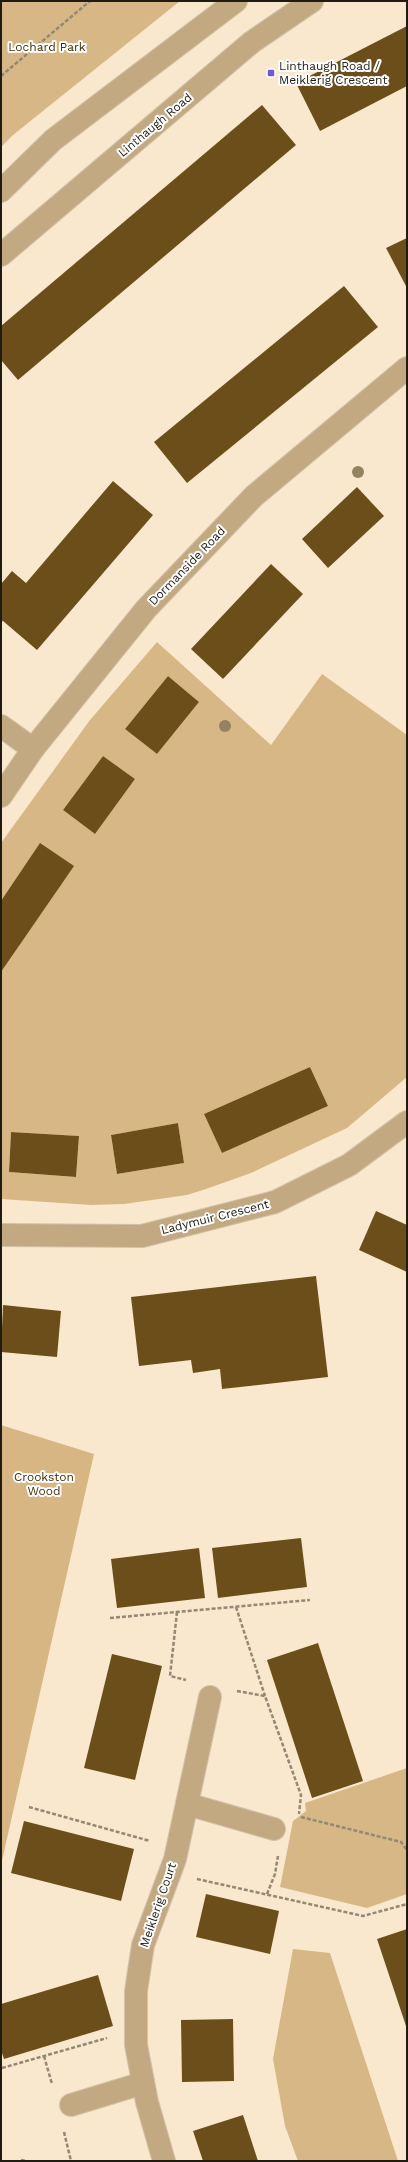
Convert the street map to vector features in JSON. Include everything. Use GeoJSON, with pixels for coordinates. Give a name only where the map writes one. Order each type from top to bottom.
{"type":"FeatureCollection","features":[{"type":"Feature","properties":{"kind":"street"},"geometry":{"type":"LineString","coordinates":[[1,191],[53,140],[236,1]]}},
{"type":"Feature","properties":{"kind":"street","name":"Linthaugh Road"},"geometry":{"type":"LineString","coordinates":[[1,255],[252,42],[312,1]]}},
{"type":"Feature","properties":{"kind":"street","name":"Dormanside Road"},"geometry":{"type":"LineString","coordinates":[[1,796],[33,749],[146,610],[254,496],[407,368]]}},
{"type":"Feature","properties":{"kind":"street"},"geometry":{"type":"LineString","coordinates":[[1,726],[33,749]]}},
{"type":"Feature","properties":{"kind":"street","name":"Ladymuir Crescent"},"geometry":{"type":"LineString","coordinates":[[1,1235],[142,1236],[275,1202],[349,1165],[407,1122]]}},
{"type":"Feature","properties":{"kind":"street","name":"Meiklerig Court"},"geometry":{"type":"LineString","coordinates":[[164,2161],[143,2083],[136,2045],[136,1991],[143,1945],[170,1873],[177,1849],[210,1697]]}},
{"type":"Feature","properties":{"kind":"street"},"geometry":{"type":"LineString","coordinates":[[187,1804],[274,1829]]}},
{"type":"Feature","properties":{"kind":"street"},"geometry":{"type":"LineString","coordinates":[[71,2105],[143,2083]]}},
{"type":"Feature","properties":{"kind":"path"},"geometry":{"type":"LineString","coordinates":[[1,76],[90,1]]}},
{"type":"Feature","properties":{"kind":"path"},"geometry":{"type":"LineString","coordinates":[[110,1618],[310,1600]]}},
{"type":"Feature","properties":{"kind":"path"},"geometry":{"type":"LineString","coordinates":[[236,1607],[265,1696]]}},
{"type":"Feature","properties":{"kind":"path"},"geometry":{"type":"LineString","coordinates":[[29,1807],[177,1849]]}},
{"type":"Feature","properties":{"kind":"path"},"geometry":{"type":"LineString","coordinates":[[274,1829],[292,1815],[401,1842],[407,1850]]}},
{"type":"Feature","properties":{"kind":"path"},"geometry":{"type":"LineString","coordinates":[[170,1873],[363,1916],[407,1904]]}},
{"type":"Feature","properties":{"kind":"path"},"geometry":{"type":"LineString","coordinates":[[267,1894],[275,1874]]}},
{"type":"Feature","properties":{"kind":"path"},"geometry":{"type":"LineString","coordinates":[[2,2068],[136,2030]]}},
{"type":"Feature","properties":{"kind":"path"},"geometry":{"type":"LineString","coordinates":[[21,2160],[27,2161]]}},
{"type":"Feature","properties":{"kind":"green space","name":"Lochard Park"},"geometry":{"type":"Polygon","coordinates":[[[1,1],[180,1],[13,135],[1,147],[1,1]]]}},
{"type":"Feature","properties":{"kind":"green space"},"geometry":{"type":"Polygon","coordinates":[[[157,642],[271,745],[322,674],[407,735],[407,1077],[347,1128],[251,1173],[187,1195],[124,1204],[91,1205],[1,1199],[1,972],[73,866],[1,901],[1,843],[90,720],[157,642]],[[168,676],[125,729],[157,754],[199,702],[168,676]],[[103,756],[63,810],[95,834],[135,779],[103,756]],[[310,1067],[204,1114],[222,1153],[328,1106],[310,1067]],[[178,1123],[111,1135],[117,1174],[184,1163],[178,1123]],[[11,1132],[9,1172],[76,1177],[79,1136],[11,1132]]]}},
{"type":"Feature","properties":{"kind":"green space","name":"Crookston Wood"},"geometry":{"type":"Polygon","coordinates":[[[1,1425],[94,1454],[1,1865],[1,1425]]]}},
{"type":"Feature","properties":{"kind":"green space"},"geometry":{"type":"Polygon","coordinates":[[[407,1768],[407,1894],[367,1908],[280,1887],[293,1821],[306,1811],[305,1803],[407,1768]]]}},
{"type":"Feature","properties":{"kind":"green space"},"geometry":{"type":"Polygon","coordinates":[[[293,1949],[330,1953],[398,2161],[298,2161],[285,2126],[273,2059],[293,1949]]]}},
{"type":"Feature","properties":{"kind":"building"},"geometry":{"type":"Polygon","coordinates":[[[407,26],[407,86],[320,131],[296,83],[407,26]]]}},
{"type":"Feature","properties":{"kind":"building"},"geometry":{"type":"Polygon","coordinates":[[[262,105],[296,145],[18,380],[1,360],[1,326],[262,105]]]}},
{"type":"Feature","properties":{"kind":"building"},"geometry":{"type":"Polygon","coordinates":[[[407,238],[407,288],[386,248],[407,238]]]}},
{"type":"Feature","properties":{"kind":"building"},"geometry":{"type":"Polygon","coordinates":[[[344,286],[378,327],[187,483],[154,442],[344,286]]]}},
{"type":"Feature","properties":{"kind":"building"},"geometry":{"type":"Polygon","coordinates":[[[113,481],[153,515],[37,650],[3,621],[1,622],[1,584],[12,571],[26,583],[113,481]]]}},
{"type":"Feature","properties":{"kind":"building"},"geometry":{"type":"Polygon","coordinates":[[[357,487],[384,516],[328,568],[302,539],[357,487]]]}},
{"type":"Feature","properties":{"kind":"building"},"geometry":{"type":"Polygon","coordinates":[[[271,564],[303,594],[223,679],[191,649],[271,564]]]}},
{"type":"Feature","properties":{"kind":"building"},"geometry":{"type":"Polygon","coordinates":[[[168,676],[199,702],[157,754],[125,729],[168,676]]]}},
{"type":"Feature","properties":{"kind":"building"},"geometry":{"type":"Polygon","coordinates":[[[103,756],[135,779],[95,834],[63,810],[103,756]]]}},
{"type":"Feature","properties":{"kind":"building"},"geometry":{"type":"Polygon","coordinates":[[[40,843],[74,866],[1,972],[1,901],[40,843]]]}},
{"type":"Feature","properties":{"kind":"building"},"geometry":{"type":"Polygon","coordinates":[[[310,1067],[328,1106],[222,1153],[204,1114],[310,1067]]]}},
{"type":"Feature","properties":{"kind":"building"},"geometry":{"type":"Polygon","coordinates":[[[178,1123],[184,1163],[117,1174],[111,1135],[178,1123]]]}},
{"type":"Feature","properties":{"kind":"building"},"geometry":{"type":"Polygon","coordinates":[[[11,1132],[79,1136],[76,1177],[9,1172],[11,1132]]]}},
{"type":"Feature","properties":{"kind":"building"},"geometry":{"type":"Polygon","coordinates":[[[376,1211],[407,1225],[407,1272],[359,1250],[376,1211]]]}},
{"type":"Feature","properties":{"kind":"building"},"geometry":{"type":"Polygon","coordinates":[[[316,1276],[328,1377],[222,1389],[220,1369],[193,1373],[191,1360],[139,1366],[131,1297],[316,1276]]]}},
{"type":"Feature","properties":{"kind":"building"},"geometry":{"type":"Polygon","coordinates":[[[3,1305],[61,1311],[57,1357],[1,1352],[3,1305]]]}},
{"type":"Feature","properties":{"kind":"building"},"geometry":{"type":"Polygon","coordinates":[[[301,1538],[307,1587],[218,1598],[212,1548],[301,1538]]]}},
{"type":"Feature","properties":{"kind":"building"},"geometry":{"type":"Polygon","coordinates":[[[199,1548],[205,1598],[117,1608],[111,1559],[199,1548]]]}},
{"type":"Feature","properties":{"kind":"building"},"geometry":{"type":"Polygon","coordinates":[[[318,1643],[363,1781],[312,1798],[267,1660],[318,1643]]]}},
{"type":"Feature","properties":{"kind":"building"},"geometry":{"type":"Polygon","coordinates":[[[112,1654],[162,1666],[135,1780],[84,1768],[112,1654]]]}},
{"type":"Feature","properties":{"kind":"building"},"geometry":{"type":"Polygon","coordinates":[[[24,1821],[134,1849],[121,1901],[11,1873],[24,1821]]]}},
{"type":"Feature","properties":{"kind":"building"},"geometry":{"type":"Polygon","coordinates":[[[206,1894],[279,1911],[270,1954],[196,1937],[206,1894]]]}},
{"type":"Feature","properties":{"kind":"building"},"geometry":{"type":"Polygon","coordinates":[[[407,1929],[407,2029],[377,1939],[407,1929]]]}},
{"type":"Feature","properties":{"kind":"building"},"geometry":{"type":"Polygon","coordinates":[[[98,1975],[113,2026],[4,2059],[1,2050],[1,2004],[98,1975]]]}},
{"type":"Feature","properties":{"kind":"building"},"geometry":{"type":"Polygon","coordinates":[[[233,2019],[234,2081],[182,2082],[181,2020],[233,2019]]]}},
{"type":"Feature","properties":{"kind":"building"},"geometry":{"type":"Polygon","coordinates":[[[243,2115],[258,2161],[203,2161],[193,2131],[243,2115]]]}},
{"type":"Feature","properties":{"kind":"place","name":"Linthaugh Road / Meiklerig Crescent"},"geometry":{"type":"Point","coordinates":[271,73]}}]}
